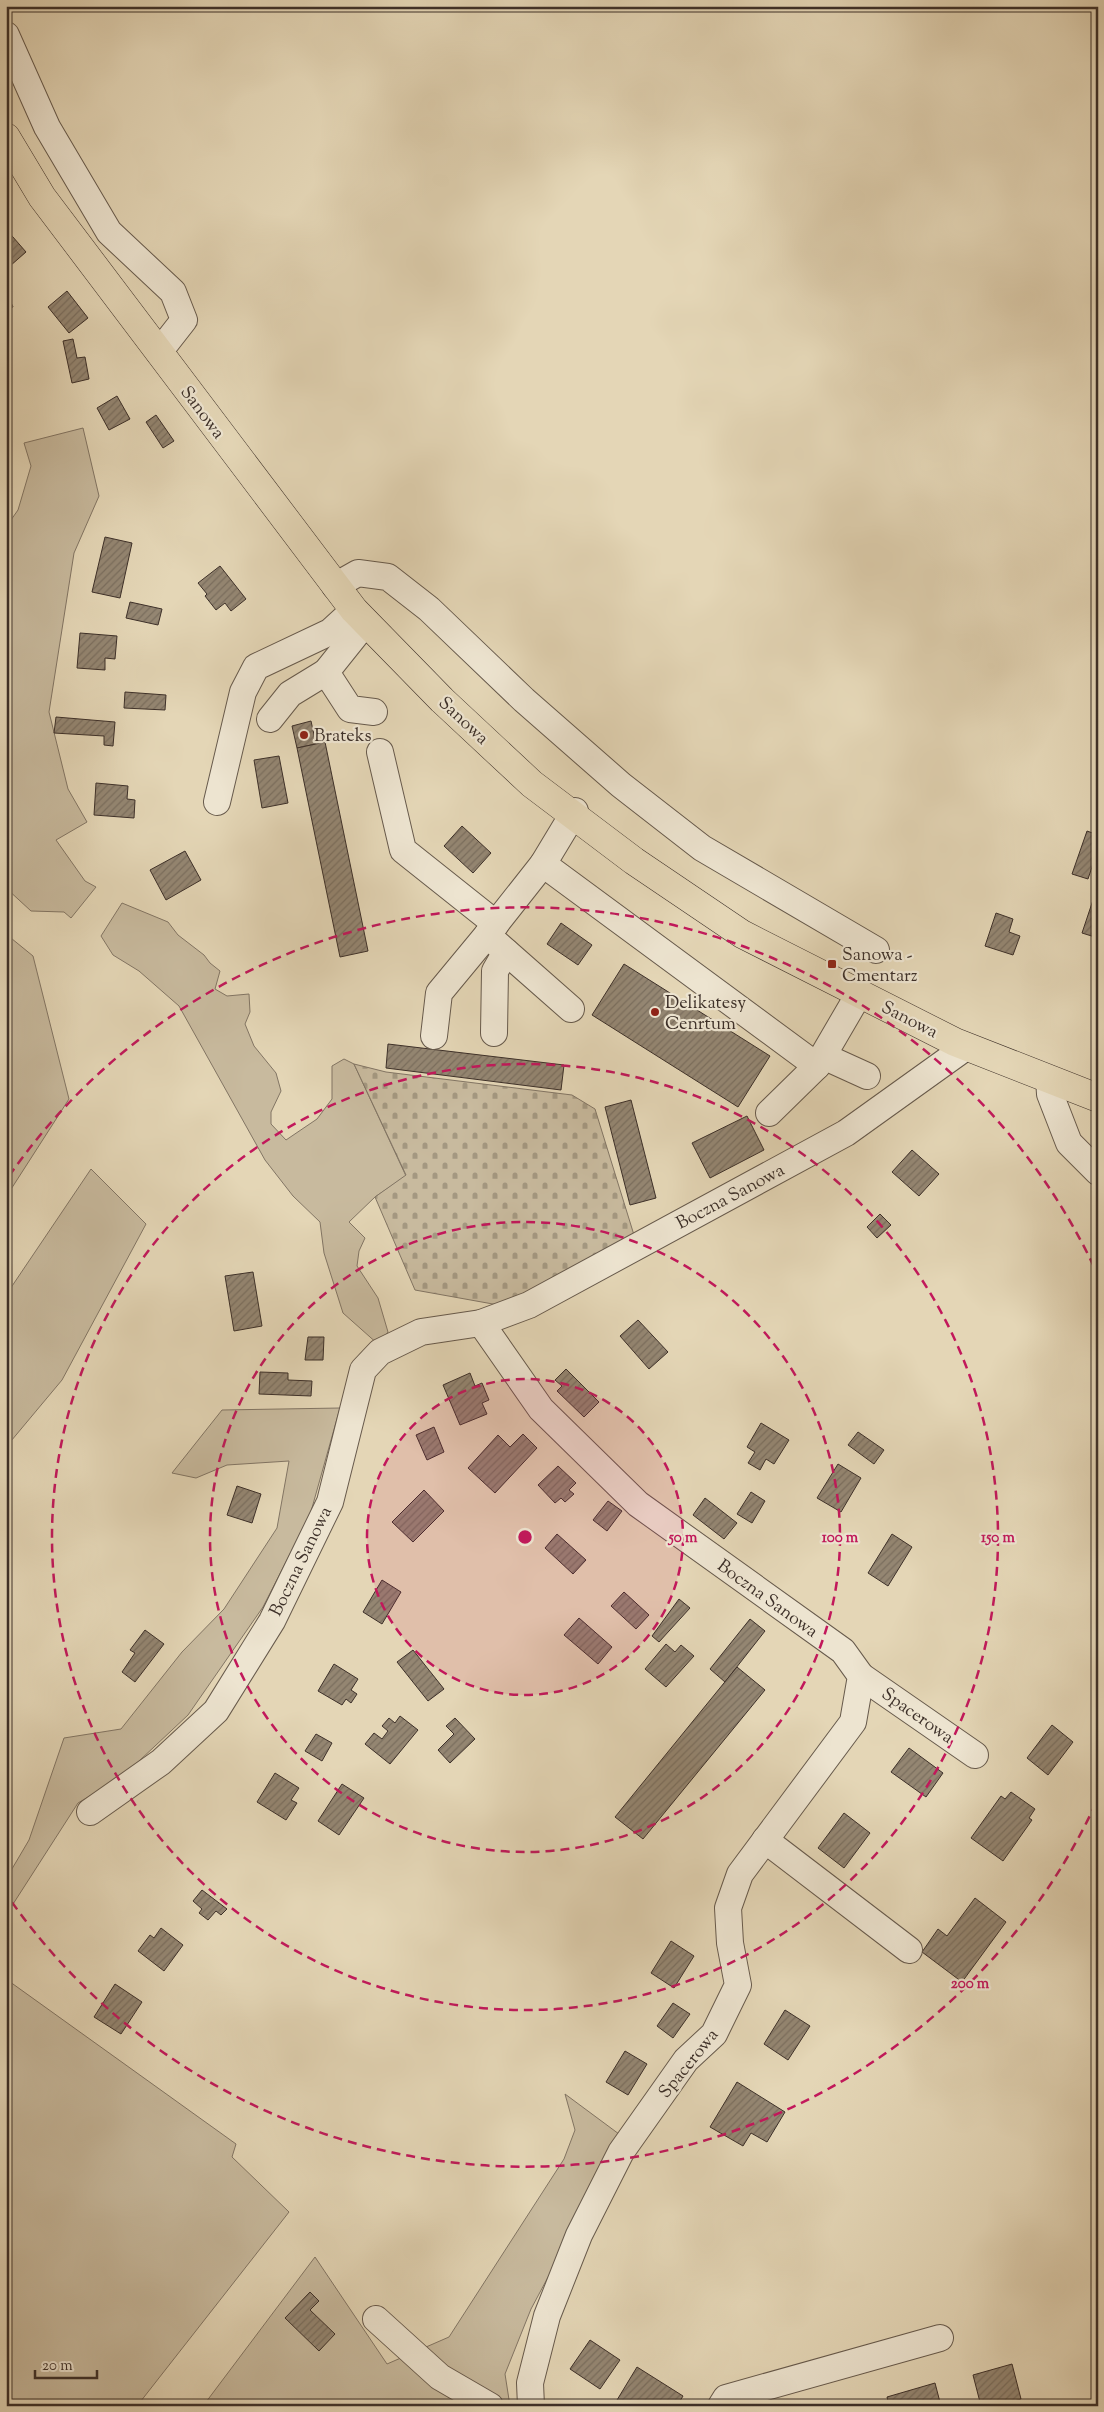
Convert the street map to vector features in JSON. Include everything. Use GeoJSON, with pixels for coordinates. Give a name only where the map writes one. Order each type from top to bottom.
{"type":"FeatureCollection","features":[{"type":"Feature","properties":{"kind":"main road","name":"Sanowa"},"geometry":{"type":"LineString","coordinates":[[6,137],[42,197],[335,586],[360,616],[442,700],[518,771],[634,861],[742,934],[966,1047],[1098,1098]]}},
{"type":"Feature","properties":{"kind":"street"},"geometry":{"type":"LineString","coordinates":[[6,35],[47,127],[109,232],[174,292],[184,320],[158,352]]}},
{"type":"Feature","properties":{"kind":"street"},"geometry":{"type":"LineString","coordinates":[[335,586],[358,573],[388,578],[429,610],[524,700],[621,785],[695,842],[876,950]]}},
{"type":"Feature","properties":{"kind":"street"},"geometry":{"type":"LineString","coordinates":[[270,719],[290,694],[326,672],[360,616]]}},
{"type":"Feature","properties":{"kind":"street"},"geometry":{"type":"LineString","coordinates":[[217,802],[243,692],[256,667],[360,616]]}},
{"type":"Feature","properties":{"kind":"street"},"geometry":{"type":"LineString","coordinates":[[326,672],[350,708],[374,712]]}},
{"type":"Feature","properties":{"kind":"street"},"geometry":{"type":"LineString","coordinates":[[380,752],[403,850],[491,929],[506,952],[571,1009]]}},
{"type":"Feature","properties":{"kind":"street"},"geometry":{"type":"LineString","coordinates":[[434,1036],[439,993],[543,864],[574,813]]}},
{"type":"Feature","properties":{"kind":"street"},"geometry":{"type":"LineString","coordinates":[[543,864],[820,1061],[867,1076]]}},
{"type":"Feature","properties":{"kind":"street"},"geometry":{"type":"LineString","coordinates":[[494,1033],[496,971],[506,952]]}},
{"type":"Feature","properties":{"kind":"street"},"geometry":{"type":"LineString","coordinates":[[769,1113],[820,1061],[859,994]]}},
{"type":"Feature","properties":{"kind":"street","name":"Boczna Sanowa"},"geometry":{"type":"LineString","coordinates":[[90,1812],[161,1762],[216,1711],[272,1621],[330,1502],[363,1370],[380,1352],[420,1332],[481,1323],[529,1306],[846,1133],[966,1047]]}},
{"type":"Feature","properties":{"kind":"street"},"geometry":{"type":"LineString","coordinates":[[1048,1079],[1050,1094],[1069,1143],[1098,1172]]}},
{"type":"Feature","properties":{"kind":"street","name":"Boczna Sanowa"},"geometry":{"type":"LineString","coordinates":[[481,1323],[541,1409],[638,1504],[826,1640]]}},
{"type":"Feature","properties":{"kind":"street","name":"Spacerowa"},"geometry":{"type":"LineString","coordinates":[[826,1640],[843,1651],[861,1676],[974,1755]]}},
{"type":"Feature","properties":{"kind":"street","name":"Spacerowa"},"geometry":{"type":"LineString","coordinates":[[531,2406],[530,2383],[547,2316],[579,2235],[621,2152],[686,2060],[714,2034],[738,1985],[730,1943],[728,1908],[740,1874],[853,1722],[861,1676]]}},
{"type":"Feature","properties":{"kind":"street"},"geometry":{"type":"LineString","coordinates":[[765,1840],[908,1950]]}},
{"type":"Feature","properties":{"kind":"street"},"geometry":{"type":"LineString","coordinates":[[376,2320],[440,2377],[490,2406]]}},
{"type":"Feature","properties":{"kind":"street"},"geometry":{"type":"LineString","coordinates":[[721,2406],[726,2398],[940,2338]]}},
{"type":"Feature","properties":{"kind":"green space"},"geometry":{"type":"Polygon","coordinates":[[[83,428],[99,496],[74,553],[49,712],[68,789],[87,822],[56,840],[85,881],[96,887],[71,918],[64,912],[31,911],[6,888],[6,527],[18,510],[31,466],[24,443],[83,428]]]}},
{"type":"Feature","properties":{"kind":"green space"},"geometry":{"type":"Polygon","coordinates":[[[122,903],[168,922],[178,935],[204,955],[220,971],[215,989],[227,996],[249,994],[250,1012],[245,1024],[254,1046],[276,1073],[281,1091],[271,1112],[271,1124],[286,1140],[317,1119],[332,1099],[332,1066],[344,1059],[354,1064],[406,1176],[375,1197],[349,1222],[365,1238],[359,1251],[357,1266],[378,1298],[388,1332],[379,1345],[343,1313],[324,1253],[320,1222],[293,1196],[265,1160],[179,1006],[139,971],[113,955],[101,936],[122,903]]]}},
{"type":"Feature","properties":{"kind":"green space"},"geometry":{"type":"Polygon","coordinates":[[[6,934],[33,956],[69,1099],[6,1197],[6,934]]]}},
{"type":"Feature","properties":{"kind":"green space"},"geometry":{"type":"Polygon","coordinates":[[[354,1064],[386,1072],[572,1095],[595,1109],[634,1235],[504,1306],[415,1290],[375,1197],[406,1175],[354,1064]]]}},
{"type":"Feature","properties":{"kind":"green space"},"geometry":{"type":"Polygon","coordinates":[[[91,1169],[146,1224],[62,1380],[6,1447],[6,1295],[91,1169]]]}},
{"type":"Feature","properties":{"kind":"green space"},"geometry":{"type":"Polygon","coordinates":[[[340,1408],[310,1515],[263,1607],[188,1715],[122,1777],[78,1803],[6,1915],[6,1879],[29,1840],[64,1738],[121,1729],[182,1652],[224,1609],[277,1528],[289,1461],[227,1465],[196,1478],[172,1473],[222,1410],[340,1408]]]}},
{"type":"Feature","properties":{"kind":"green space"},"geometry":{"type":"Polygon","coordinates":[[[6,1979],[236,2144],[232,2157],[289,2212],[137,2406],[6,2406],[6,1979]]]}},
{"type":"Feature","properties":{"kind":"green space"},"geometry":{"type":"Polygon","coordinates":[[[565,2094],[623,2137],[531,2309],[505,2374],[510,2406],[203,2406],[315,2257],[387,2364],[449,2337],[564,2159],[575,2130],[565,2094]]]}},
{"type":"Feature","properties":{"kind":"building"},"geometry":{"type":"Polygon","coordinates":[[[6,229],[26,252],[10,266],[6,278],[6,229]]]}},
{"type":"Feature","properties":{"kind":"building"},"geometry":{"type":"Polygon","coordinates":[[[6,291],[13,307],[6,310],[6,291]]]}},
{"type":"Feature","properties":{"kind":"building"},"geometry":{"type":"Polygon","coordinates":[[[67,291],[88,318],[69,333],[48,307],[67,291]]]}},
{"type":"Feature","properties":{"kind":"building"},"geometry":{"type":"Polygon","coordinates":[[[73,339],[77,358],[85,357],[89,379],[72,383],[63,341],[73,339]]]}},
{"type":"Feature","properties":{"kind":"building"},"geometry":{"type":"Polygon","coordinates":[[[117,396],[130,419],[109,430],[97,408],[117,396]]]}},
{"type":"Feature","properties":{"kind":"building"},"geometry":{"type":"Polygon","coordinates":[[[156,415],[174,441],[163,448],[146,422],[156,415]]]}},
{"type":"Feature","properties":{"kind":"building"},"geometry":{"type":"Polygon","coordinates":[[[105,537],[132,543],[120,598],[92,592],[105,537]]]}},
{"type":"Feature","properties":{"kind":"building"},"geometry":{"type":"Polygon","coordinates":[[[220,566],[246,599],[231,611],[225,603],[216,610],[198,583],[220,566]]]}},
{"type":"Feature","properties":{"kind":"building"},"geometry":{"type":"Polygon","coordinates":[[[130,602],[162,609],[158,625],[126,618],[130,602]]]}},
{"type":"Feature","properties":{"kind":"building"},"geometry":{"type":"Polygon","coordinates":[[[80,633],[117,636],[115,659],[105,658],[105,670],[77,668],[80,633]]]}},
{"type":"Feature","properties":{"kind":"building"},"geometry":{"type":"Polygon","coordinates":[[[125,692],[166,695],[165,710],[124,708],[125,692]]]}},
{"type":"Feature","properties":{"kind":"building"},"geometry":{"type":"Polygon","coordinates":[[[56,717],[115,722],[113,746],[104,745],[104,736],[54,733],[56,717]]]}},
{"type":"Feature","properties":{"kind":"building","name":"Brateks"},"geometry":{"type":"Polygon","coordinates":[[[311,721],[316,744],[297,748],[292,726],[311,721]]]}},
{"type":"Feature","properties":{"kind":"building"},"geometry":{"type":"Polygon","coordinates":[[[325,742],[368,951],[340,957],[297,748],[325,742]]]}},
{"type":"Feature","properties":{"kind":"building"},"geometry":{"type":"Polygon","coordinates":[[[279,756],[288,803],[262,808],[254,760],[279,756]]]}},
{"type":"Feature","properties":{"kind":"building"},"geometry":{"type":"Polygon","coordinates":[[[96,783],[128,786],[127,799],[135,800],[134,818],[94,815],[96,783]]]}},
{"type":"Feature","properties":{"kind":"building"},"geometry":{"type":"Polygon","coordinates":[[[462,826],[491,853],[473,873],[444,846],[462,826]]]}},
{"type":"Feature","properties":{"kind":"building"},"geometry":{"type":"Polygon","coordinates":[[[1087,831],[1098,835],[1098,849],[1088,879],[1072,874],[1087,831]]]}},
{"type":"Feature","properties":{"kind":"building"},"geometry":{"type":"Polygon","coordinates":[[[185,851],[201,880],[166,900],[150,870],[185,851]]]}},
{"type":"Feature","properties":{"kind":"building"},"geometry":{"type":"Polygon","coordinates":[[[1093,900],[1098,902],[1098,938],[1082,933],[1093,900]]]}},
{"type":"Feature","properties":{"kind":"building"},"geometry":{"type":"Polygon","coordinates":[[[996,913],[1013,919],[1009,932],[1020,936],[1013,955],[985,946],[996,913]]]}},
{"type":"Feature","properties":{"kind":"building"},"geometry":{"type":"Polygon","coordinates":[[[561,923],[592,945],[578,965],[547,944],[561,923]]]}},
{"type":"Feature","properties":{"kind":"building"},"geometry":{"type":"Polygon","coordinates":[[[624,964],[770,1056],[738,1107],[592,1015],[624,964]]]}},
{"type":"Feature","properties":{"kind":"building"},"geometry":{"type":"Polygon","coordinates":[[[388,1044],[564,1065],[561,1090],[386,1068],[388,1044]]]}},
{"type":"Feature","properties":{"kind":"building"},"geometry":{"type":"Polygon","coordinates":[[[631,1100],[656,1198],[630,1205],[605,1107],[631,1100]]]}},
{"type":"Feature","properties":{"kind":"building"},"geometry":{"type":"Polygon","coordinates":[[[747,1116],[764,1150],[710,1178],[692,1143],[747,1116]]]}},
{"type":"Feature","properties":{"kind":"building"},"geometry":{"type":"Polygon","coordinates":[[[912,1150],[939,1174],[919,1196],[892,1172],[912,1150]]]}},
{"type":"Feature","properties":{"kind":"building"},"geometry":{"type":"Polygon","coordinates":[[[880,1214],[891,1225],[877,1238],[867,1227],[880,1214]]]}},
{"type":"Feature","properties":{"kind":"building"},"geometry":{"type":"Polygon","coordinates":[[[253,1272],[262,1326],[234,1331],[225,1276],[253,1272]]]}},
{"type":"Feature","properties":{"kind":"building"},"geometry":{"type":"Polygon","coordinates":[[[638,1320],[668,1352],[649,1369],[620,1336],[638,1320]]]}},
{"type":"Feature","properties":{"kind":"building"},"geometry":{"type":"Polygon","coordinates":[[[308,1337],[324,1337],[323,1360],[305,1360],[308,1337]]]}},
{"type":"Feature","properties":{"kind":"building"},"geometry":{"type":"Polygon","coordinates":[[[566,1369],[599,1402],[584,1417],[557,1391],[562,1386],[555,1380],[566,1369]]]}},
{"type":"Feature","properties":{"kind":"building"},"geometry":{"type":"Polygon","coordinates":[[[260,1372],[288,1373],[288,1380],[312,1381],[311,1396],[259,1394],[260,1372]]]}},
{"type":"Feature","properties":{"kind":"building"},"geometry":{"type":"Polygon","coordinates":[[[470,1373],[475,1386],[482,1383],[489,1400],[482,1403],[487,1414],[460,1425],[443,1385],[470,1373]]]}},
{"type":"Feature","properties":{"kind":"building"},"geometry":{"type":"Polygon","coordinates":[[[761,1423],[789,1440],[774,1464],[766,1459],[760,1470],[748,1463],[755,1452],[747,1447],[761,1423]]]}},
{"type":"Feature","properties":{"kind":"building"},"geometry":{"type":"Polygon","coordinates":[[[434,1427],[444,1452],[427,1460],[416,1435],[434,1427]]]}},
{"type":"Feature","properties":{"kind":"building"},"geometry":{"type":"Polygon","coordinates":[[[858,1432],[884,1450],[874,1464],[848,1445],[858,1432]]]}},
{"type":"Feature","properties":{"kind":"building"},"geometry":{"type":"Polygon","coordinates":[[[523,1434],[537,1448],[495,1493],[468,1468],[498,1435],[510,1447],[523,1434]]]}},
{"type":"Feature","properties":{"kind":"building"},"geometry":{"type":"Polygon","coordinates":[[[838,1464],[861,1478],[841,1512],[817,1498],[838,1464]]]}},
{"type":"Feature","properties":{"kind":"building"},"geometry":{"type":"Polygon","coordinates":[[[558,1466],[576,1483],[569,1490],[574,1494],[565,1502],[561,1498],[555,1503],[538,1485],[558,1466]]]}},
{"type":"Feature","properties":{"kind":"building"},"geometry":{"type":"Polygon","coordinates":[[[237,1486],[261,1494],[252,1523],[227,1515],[237,1486]]]}},
{"type":"Feature","properties":{"kind":"building"},"geometry":{"type":"Polygon","coordinates":[[[424,1490],[444,1511],[413,1542],[392,1522],[424,1490]]]}},
{"type":"Feature","properties":{"kind":"building"},"geometry":{"type":"Polygon","coordinates":[[[751,1492],[765,1501],[752,1523],[737,1514],[751,1492]]]}},
{"type":"Feature","properties":{"kind":"building"},"geometry":{"type":"Polygon","coordinates":[[[705,1498],[737,1523],[724,1539],[693,1515],[705,1498]]]}},
{"type":"Feature","properties":{"kind":"building"},"geometry":{"type":"Polygon","coordinates":[[[608,1501],[622,1511],[607,1531],[593,1520],[608,1501]]]}},
{"type":"Feature","properties":{"kind":"building"},"geometry":{"type":"Polygon","coordinates":[[[557,1534],[586,1560],[573,1574],[545,1548],[557,1534]]]}},
{"type":"Feature","properties":{"kind":"building"},"geometry":{"type":"Polygon","coordinates":[[[892,1534],[912,1547],[888,1586],[868,1573],[892,1534]]]}},
{"type":"Feature","properties":{"kind":"building"},"geometry":{"type":"Polygon","coordinates":[[[382,1580],[401,1592],[382,1624],[363,1612],[382,1580]]]}},
{"type":"Feature","properties":{"kind":"building"},"geometry":{"type":"Polygon","coordinates":[[[624,1592],[649,1615],[636,1629],[611,1606],[624,1592]]]}},
{"type":"Feature","properties":{"kind":"building"},"geometry":{"type":"Polygon","coordinates":[[[679,1599],[690,1608],[659,1642],[652,1636],[679,1599]]]}},
{"type":"Feature","properties":{"kind":"building"},"geometry":{"type":"Polygon","coordinates":[[[579,1618],[612,1647],[598,1664],[564,1635],[579,1618]]]}},
{"type":"Feature","properties":{"kind":"building"},"geometry":{"type":"Polygon","coordinates":[[[750,1619],[765,1631],[725,1682],[710,1669],[750,1619]]]}},
{"type":"Feature","properties":{"kind":"building"},"geometry":{"type":"Polygon","coordinates":[[[145,1630],[164,1644],[135,1682],[122,1672],[135,1653],[130,1650],[145,1630]]]}},
{"type":"Feature","properties":{"kind":"building"},"geometry":{"type":"Polygon","coordinates":[[[666,1644],[675,1652],[681,1645],[694,1656],[666,1687],[645,1669],[666,1644]]]}},
{"type":"Feature","properties":{"kind":"building"},"geometry":{"type":"Polygon","coordinates":[[[413,1650],[444,1689],[428,1701],[397,1662],[413,1650]]]}},
{"type":"Feature","properties":{"kind":"building"},"geometry":{"type":"Polygon","coordinates":[[[334,1664],[358,1679],[351,1690],[357,1694],[351,1703],[346,1699],[342,1705],[318,1691],[334,1664]]]}},
{"type":"Feature","properties":{"kind":"building"},"geometry":{"type":"Polygon","coordinates":[[[737,1667],[765,1690],[643,1839],[615,1817],[737,1667]]]}},
{"type":"Feature","properties":{"kind":"building"},"geometry":{"type":"Polygon","coordinates":[[[400,1716],[418,1730],[390,1764],[365,1744],[374,1733],[382,1739],[388,1731],[382,1726],[389,1718],[395,1723],[400,1716]]]}},
{"type":"Feature","properties":{"kind":"building"},"geometry":{"type":"Polygon","coordinates":[[[455,1718],[475,1739],[450,1763],[438,1750],[454,1734],[446,1726],[455,1718]]]}},
{"type":"Feature","properties":{"kind":"building"},"geometry":{"type":"Polygon","coordinates":[[[1052,1725],[1073,1742],[1048,1775],[1027,1758],[1052,1725]]]}},
{"type":"Feature","properties":{"kind":"building"},"geometry":{"type":"Polygon","coordinates":[[[316,1734],[332,1743],[322,1761],[305,1751],[316,1734]]]}},
{"type":"Feature","properties":{"kind":"building"},"geometry":{"type":"Polygon","coordinates":[[[909,1748],[943,1773],[926,1797],[891,1772],[909,1748]]]}},
{"type":"Feature","properties":{"kind":"building"},"geometry":{"type":"Polygon","coordinates":[[[275,1773],[299,1788],[291,1800],[297,1803],[286,1820],[257,1802],[275,1773]]]}},
{"type":"Feature","properties":{"kind":"building"},"geometry":{"type":"Polygon","coordinates":[[[342,1784],[364,1798],[339,1835],[318,1821],[342,1784]]]}},
{"type":"Feature","properties":{"kind":"building"},"geometry":{"type":"Polygon","coordinates":[[[1011,1792],[1035,1809],[1029,1818],[1032,1820],[1003,1861],[971,1838],[1001,1796],[1005,1799],[1011,1792]]]}},
{"type":"Feature","properties":{"kind":"building"},"geometry":{"type":"Polygon","coordinates":[[[844,1813],[870,1833],[844,1868],[818,1848],[844,1813]]]}},
{"type":"Feature","properties":{"kind":"building"},"geometry":{"type":"Polygon","coordinates":[[[202,1890],[227,1909],[221,1915],[216,1911],[208,1920],[199,1913],[202,1909],[193,1901],[202,1890]]]}},
{"type":"Feature","properties":{"kind":"building"},"geometry":{"type":"Polygon","coordinates":[[[975,1898],[1006,1922],[962,1982],[922,1952],[938,1929],[947,1936],[975,1898]]]}},
{"type":"Feature","properties":{"kind":"building"},"geometry":{"type":"Polygon","coordinates":[[[161,1928],[183,1945],[164,1971],[138,1951],[150,1935],[154,1938],[161,1928]]]}},
{"type":"Feature","properties":{"kind":"building"},"geometry":{"type":"Polygon","coordinates":[[[671,1941],[694,1956],[674,1988],[651,1973],[671,1941]]]}},
{"type":"Feature","properties":{"kind":"building"},"geometry":{"type":"Polygon","coordinates":[[[115,1984],[142,2002],[121,2034],[94,2017],[115,1984]]]}},
{"type":"Feature","properties":{"kind":"building"},"geometry":{"type":"Polygon","coordinates":[[[673,2003],[690,2014],[673,2038],[657,2026],[673,2003]]]}},
{"type":"Feature","properties":{"kind":"building"},"geometry":{"type":"Polygon","coordinates":[[[785,2010],[810,2026],[788,2060],[764,2044],[785,2010]]]}},
{"type":"Feature","properties":{"kind":"building"},"geometry":{"type":"Polygon","coordinates":[[[625,2051],[647,2064],[628,2095],[606,2082],[625,2051]]]}},
{"type":"Feature","properties":{"kind":"building"},"geometry":{"type":"Polygon","coordinates":[[[737,2082],[785,2112],[767,2142],[751,2133],[743,2146],[710,2127],[737,2082]]]}},
{"type":"Feature","properties":{"kind":"building"},"geometry":{"type":"Polygon","coordinates":[[[310,2292],[319,2301],[310,2310],[335,2334],[319,2351],[285,2318],[310,2292]]]}},
{"type":"Feature","properties":{"kind":"building"},"geometry":{"type":"Polygon","coordinates":[[[590,2340],[620,2360],[600,2389],[570,2369],[590,2340]]]}},
{"type":"Feature","properties":{"kind":"building"},"geometry":{"type":"Polygon","coordinates":[[[1012,2364],[1021,2399],[996,2406],[981,2406],[973,2375],[1012,2364]]]}},
{"type":"Feature","properties":{"kind":"building"},"geometry":{"type":"Polygon","coordinates":[[[637,2367],[683,2396],[677,2406],[614,2405],[637,2367]]]}},
{"type":"Feature","properties":{"kind":"building"},"geometry":{"type":"Polygon","coordinates":[[[935,2383],[941,2406],[889,2406],[887,2397],[935,2383]]]}},
{"type":"Feature","properties":{"kind":"place","name":"Brateks"},"geometry":{"type":"Point","coordinates":[304,735]}},
{"type":"Feature","properties":{"kind":"place","name":"Sanowa - Cmentarz"},"geometry":{"type":"Point","coordinates":[832,964]}},
{"type":"Feature","properties":{"kind":"place","name":"Delikatesy Cenrtum"},"geometry":{"type":"Point","coordinates":[655,1012]}}]}
